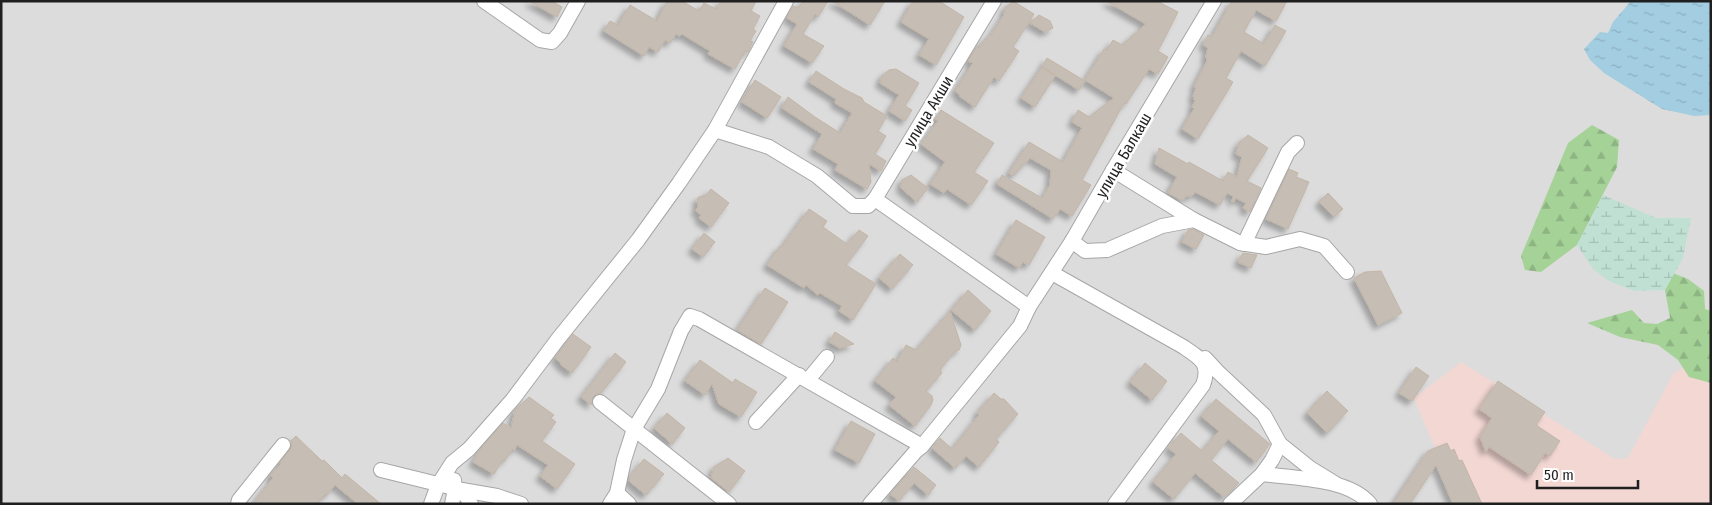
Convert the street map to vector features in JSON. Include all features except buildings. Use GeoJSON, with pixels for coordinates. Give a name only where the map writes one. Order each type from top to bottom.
{"type":"FeatureCollection","features":[{"type":"Feature","properties":{"kind":"street"},"geometry":{"type":"LineString","coordinates":[[484,1],[540,40],[552,42],[560,33],[578,1]]}},
{"type":"Feature","properties":{"kind":"street"},"geometry":{"type":"LineString","coordinates":[[431,504],[438,485],[452,463],[469,449],[513,399],[558,339],[638,240],[715,130],[786,1]]}},
{"type":"Feature","properties":{"kind":"street","name":"улица Акши"},"geometry":{"type":"LineString","coordinates":[[875,199],[994,1]]}},
{"type":"Feature","properties":{"kind":"street","name":"улица Балкаш"},"geometry":{"type":"LineString","coordinates":[[870,504],[922,446],[1020,326],[1029,307],[1072,241],[1214,1]]}},
{"type":"Feature","properties":{"kind":"street"},"geometry":{"type":"LineString","coordinates":[[715,130],[769,147],[817,176],[853,206],[868,206],[875,199],[1029,307]]}},
{"type":"Feature","properties":{"kind":"street"},"geometry":{"type":"LineString","coordinates":[[1244,244],[1288,152],[1297,143]]}},
{"type":"Feature","properties":{"kind":"street"},"geometry":{"type":"LineString","coordinates":[[1113,170],[1194,220],[1240,243],[1266,247],[1300,239],[1324,246],[1347,272]]}},
{"type":"Feature","properties":{"kind":"street"},"geometry":{"type":"LineString","coordinates":[[1072,241],[1085,250],[1107,250],[1162,226],[1194,220]]}},
{"type":"Feature","properties":{"kind":"street"},"geometry":{"type":"LineString","coordinates":[[1052,273],[1195,355],[1206,368],[1207,375],[1203,385]]}},
{"type":"Feature","properties":{"kind":"street"},"geometry":{"type":"LineString","coordinates":[[629,504],[613,499],[634,429],[658,388],[681,332],[690,316],[700,319],[804,377],[922,446]]}},
{"type":"Feature","properties":{"kind":"street"},"geometry":{"type":"LineString","coordinates":[[1195,355],[1199,354],[1206,359],[1264,415],[1280,444],[1310,468],[1336,484]]}},
{"type":"Feature","properties":{"kind":"street"},"geometry":{"type":"LineString","coordinates":[[756,422],[827,357]]}},
{"type":"Feature","properties":{"kind":"street"},"geometry":{"type":"LineString","coordinates":[[1116,504],[1203,385],[1217,371]]}},
{"type":"Feature","properties":{"kind":"street"},"geometry":{"type":"LineString","coordinates":[[600,402],[728,504]]}},
{"type":"Feature","properties":{"kind":"street"},"geometry":{"type":"LineString","coordinates":[[238,504],[239,500],[283,444]]}},
{"type":"Feature","properties":{"kind":"street"},"geometry":{"type":"LineString","coordinates":[[1230,504],[1262,474],[1280,444]]}},
{"type":"Feature","properties":{"kind":"street"},"geometry":{"type":"LineString","coordinates":[[452,463],[459,490],[471,504]]}},
{"type":"Feature","properties":{"kind":"street"},"geometry":{"type":"LineString","coordinates":[[381,470],[459,490],[497,496],[522,504]]}},
{"type":"Feature","properties":{"kind":"street"},"geometry":{"type":"LineString","coordinates":[[1262,474],[1336,484],[1351,489],[1365,497],[1370,504]]}},
{"type":"Feature","properties":{"kind":"street"},"geometry":{"type":"LineString","coordinates":[[452,504],[459,490]]}},
{"type":"Feature","properties":{"kind":"shaded area"},"geometry":{"type":"Polygon","coordinates":[[[1,1],[1711,1],[1711,504],[1,504],[1,1]]]}},
{"type":"Feature","properties":{"kind":"shaded area"},"geometry":{"type":"Polygon","coordinates":[[[1461,362],[1615,459],[1628,458],[1673,374],[1687,365],[1711,372],[1711,504],[1458,504],[1414,398],[1461,362]]]}},
{"type":"Feature","properties":{"kind":"green space"},"geometry":{"type":"Polygon","coordinates":[[[1592,125],[1619,140],[1617,167],[1577,245],[1541,272],[1525,270],[1521,256],[1568,143],[1592,125]]]}},
{"type":"Feature","properties":{"kind":"green space"},"geometry":{"type":"Polygon","coordinates":[[[1603,195],[1656,218],[1691,218],[1683,258],[1665,290],[1635,291],[1609,281],[1593,269],[1577,245],[1603,195]]]}},
{"type":"Feature","properties":{"kind":"green space"},"geometry":{"type":"Polygon","coordinates":[[[1673,273],[1688,279],[1704,291],[1705,309],[1711,311],[1711,383],[1689,377],[1678,360],[1658,345],[1620,337],[1587,323],[1632,310],[1644,323],[1657,324],[1670,318],[1665,290],[1673,273]]]}},
{"type":"Feature","properties":{"kind":"water"},"geometry":{"type":"Polygon","coordinates":[[[1631,1],[1711,1],[1711,115],[1694,116],[1662,109],[1604,73],[1590,60],[1584,49],[1600,32],[1608,33],[1613,22],[1631,1]]]}}]}
